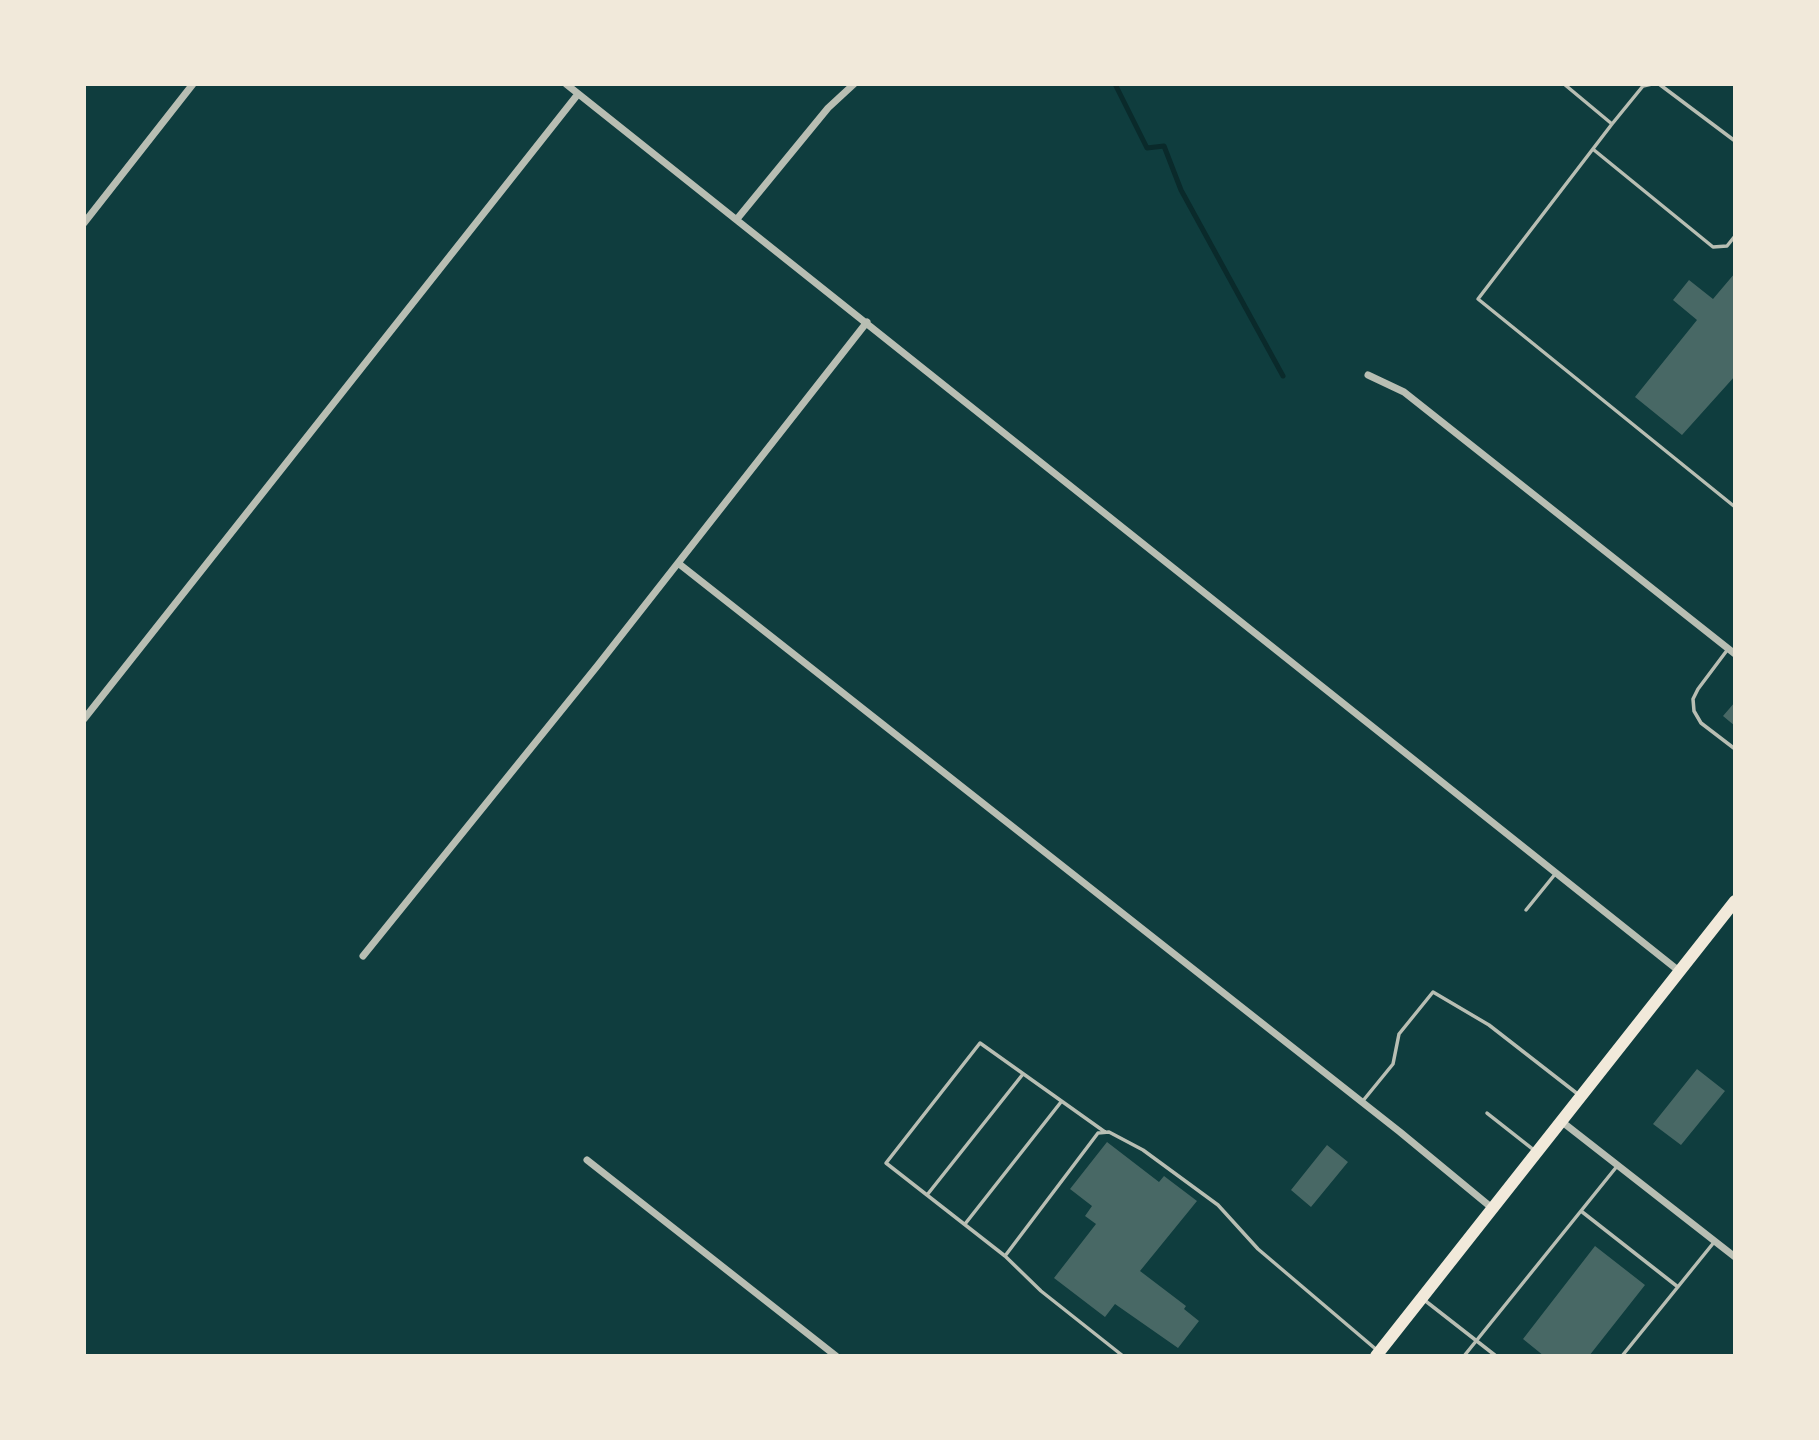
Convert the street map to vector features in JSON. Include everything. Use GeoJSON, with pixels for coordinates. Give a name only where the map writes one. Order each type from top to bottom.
{"type":"FeatureCollection","features":[{"type":"Feature","properties":{"kind":"highway"},"geometry":{"type":"LineString","coordinates":[[1378,1354],[1735,901]]}},
{"type":"Feature","properties":{"kind":"street"},"geometry":{"type":"LineString","coordinates":[[84,223],[193,84]]}},
{"type":"Feature","properties":{"kind":"street"},"geometry":{"type":"LineString","coordinates":[[566,84],[1679,971]]}},
{"type":"Feature","properties":{"kind":"street"},"geometry":{"type":"LineString","coordinates":[[737,219],[828,108],[854,84]]}},
{"type":"Feature","properties":{"kind":"street"},"geometry":{"type":"LineString","coordinates":[[84,719],[578,94]]}},
{"type":"Feature","properties":{"kind":"street"},"geometry":{"type":"LineString","coordinates":[[363,956],[867,322]]}},
{"type":"Feature","properties":{"kind":"street"},"geometry":{"type":"LineString","coordinates":[[1368,375],[1404,392],[1732,652]]}},
{"type":"Feature","properties":{"kind":"street"},"geometry":{"type":"LineString","coordinates":[[678,563],[1362,1102],[1492,1209]]}},
{"type":"Feature","properties":{"kind":"street"},"geometry":{"type":"LineString","coordinates":[[1560,1121],[1735,1257]]}},
{"type":"Feature","properties":{"kind":"street"},"geometry":{"type":"LineString","coordinates":[[587,1160],[836,1356]]}},
{"type":"Feature","properties":{"kind":"lane"},"geometry":{"type":"LineString","coordinates":[[1564,84],[1612,124]]}},
{"type":"Feature","properties":{"kind":"lane"},"geometry":{"type":"LineString","coordinates":[[1652,84],[1643,86],[1612,124],[1478,299],[1735,507]]}},
{"type":"Feature","properties":{"kind":"lane"},"geometry":{"type":"LineString","coordinates":[[1659,84],[1735,141]]}},
{"type":"Feature","properties":{"kind":"lane"},"geometry":{"type":"LineString","coordinates":[[1594,150],[1713,247],[1727,246],[1735,236]]}},
{"type":"Feature","properties":{"kind":"lane"},"geometry":{"type":"LineString","coordinates":[[1732,652],[1698,689],[1693,699],[1694,711],[1701,723],[1735,749]]}},
{"type":"Feature","properties":{"kind":"lane"},"geometry":{"type":"LineString","coordinates":[[1526,909],[1557,872]]}},
{"type":"Feature","properties":{"kind":"lane"},"geometry":{"type":"LineString","coordinates":[[1362,1102],[1393,1064],[1399,1034],[1433,992],[1500,1033],[1580,1096]]}},
{"type":"Feature","properties":{"kind":"lane"},"geometry":{"type":"LineString","coordinates":[[1105,1132],[981,1043],[886,1163],[1005,1256],[1041,1292],[1123,1356]]}},
{"type":"Feature","properties":{"kind":"lane"},"geometry":{"type":"LineString","coordinates":[[927,1195],[1023,1074]]}},
{"type":"Feature","properties":{"kind":"lane"},"geometry":{"type":"LineString","coordinates":[[965,1224],[1062,1101]]}},
{"type":"Feature","properties":{"kind":"lane"},"geometry":{"type":"LineString","coordinates":[[1487,1113],[1536,1152]]}},
{"type":"Feature","properties":{"kind":"lane"},"geometry":{"type":"LineString","coordinates":[[1005,1256],[1098,1133],[1110,1132],[1143,1150],[1218,1205],[1258,1249],[1378,1354]]}},
{"type":"Feature","properties":{"kind":"lane"},"geometry":{"type":"LineString","coordinates":[[1464,1356],[1618,1166]]}},
{"type":"Feature","properties":{"kind":"lane"},"geometry":{"type":"LineString","coordinates":[[1581,1211],[1678,1287]]}},
{"type":"Feature","properties":{"kind":"lane"},"geometry":{"type":"LineString","coordinates":[[1622,1356],[1715,1241]]}},
{"type":"Feature","properties":{"kind":"lane"},"geometry":{"type":"LineString","coordinates":[[1422,1298],[1496,1356]]}},
{"type":"Feature","properties":{"kind":"building"},"geometry":{"type":"Polygon","coordinates":[[[1735,273],[1735,376],[1682,435],[1635,397],[1697,320],[1673,300],[1689,280],[1713,299],[1735,273]]]}},
{"type":"Feature","properties":{"kind":"building"},"geometry":{"type":"Polygon","coordinates":[[[1735,702],[1735,726],[1723,716],[1735,702]]]}},
{"type":"Feature","properties":{"kind":"building"},"geometry":{"type":"Polygon","coordinates":[[[1697,1069],[1725,1091],[1681,1145],[1653,1124],[1697,1069]]]}},
{"type":"Feature","properties":{"kind":"building"},"geometry":{"type":"Polygon","coordinates":[[[1107,1142],[1159,1182],[1164,1176],[1197,1201],[1140,1271],[1186,1306],[1184,1309],[1199,1321],[1178,1348],[1115,1304],[1105,1317],[1054,1278],[1096,1224],[1085,1216],[1092,1206],[1070,1189],[1107,1142]]]}},
{"type":"Feature","properties":{"kind":"building"},"geometry":{"type":"Polygon","coordinates":[[[1327,1145],[1348,1162],[1311,1207],[1291,1190],[1327,1145]]]}},
{"type":"Feature","properties":{"kind":"building"},"geometry":{"type":"Polygon","coordinates":[[[1595,1246],[1645,1285],[1589,1356],[1544,1356],[1523,1339],[1595,1246]]]}},
{"type":"Feature","properties":{"kind":"waterway"},"geometry":{"type":"LineString","coordinates":[[1115,84],[1147,148],[1164,146],[1181,190],[1283,376]]}}]}
